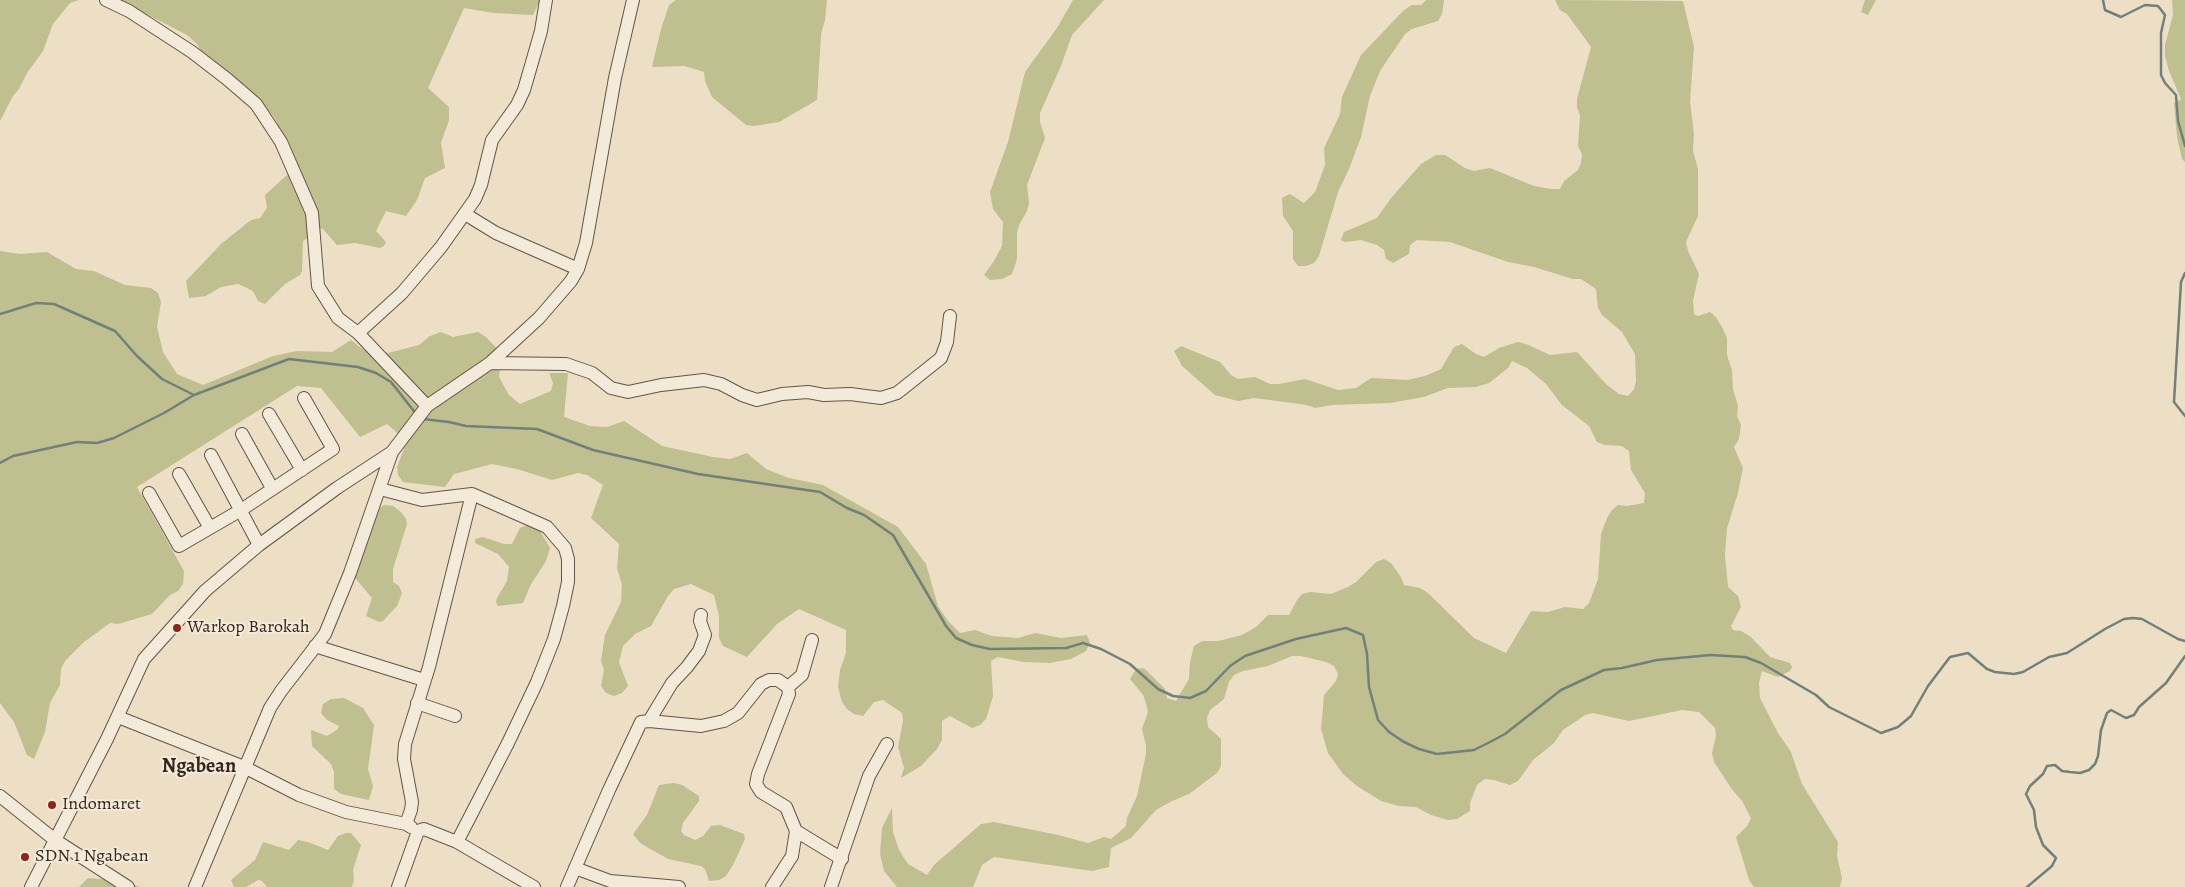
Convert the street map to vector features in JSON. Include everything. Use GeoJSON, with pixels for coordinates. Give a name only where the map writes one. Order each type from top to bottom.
{"type":"FeatureCollection","features":[{"type":"Feature","properties":{"kind":"street"},"geometry":{"type":"LineString","coordinates":[[106,0],[129,12],[192,52],[256,104],[281,142],[312,213],[318,286],[338,318],[358,333],[421,414]]}},
{"type":"Feature","properties":{"kind":"street"},"geometry":{"type":"LineString","coordinates":[[358,333],[402,294],[476,199],[492,140],[524,90],[541,31],[546,0]]}},
{"type":"Feature","properties":{"kind":"street"},"geometry":{"type":"LineString","coordinates":[[195,887],[259,732],[278,696],[325,634],[380,489],[392,452],[421,414],[490,363],[539,318],[562,293],[578,269],[586,243],[614,78],[633,0]]}},
{"type":"Feature","properties":{"kind":"street"},"geometry":{"type":"LineString","coordinates":[[466,214],[496,233],[578,269]]}},
{"type":"Feature","properties":{"kind":"street"},"geometry":{"type":"LineString","coordinates":[[490,363],[572,365],[592,373],[611,388],[628,392],[662,385],[704,380],[721,384],[742,396],[757,400],[782,394],[808,392],[824,395],[850,394],[880,398],[897,393],[941,358],[947,342],[950,316]]}},
{"type":"Feature","properties":{"kind":"street"},"geometry":{"type":"LineString","coordinates":[[149,493],[179,546],[240,510],[334,449],[304,398]]}},
{"type":"Feature","properties":{"kind":"street"},"geometry":{"type":"LineString","coordinates":[[269,414],[302,470]]}},
{"type":"Feature","properties":{"kind":"street"},"geometry":{"type":"LineString","coordinates":[[242,434],[272,488]]}},
{"type":"Feature","properties":{"kind":"street"},"geometry":{"type":"LineString","coordinates":[[31,887],[118,716],[144,659],[205,591],[259,546],[337,488],[392,452]]}},
{"type":"Feature","properties":{"kind":"street"},"geometry":{"type":"LineString","coordinates":[[210,455],[259,546]]}},
{"type":"Feature","properties":{"kind":"street"},"geometry":{"type":"LineString","coordinates":[[179,474],[210,528]]}},
{"type":"Feature","properties":{"kind":"street"},"geometry":{"type":"LineString","coordinates":[[380,489],[422,500],[472,494],[547,527],[565,548],[568,582],[564,606],[554,638],[537,682],[508,743],[457,842]]}},
{"type":"Feature","properties":{"kind":"street"},"geometry":{"type":"LineString","coordinates":[[406,824],[412,802],[404,749],[429,667],[472,494]]}},
{"type":"Feature","properties":{"kind":"street"},"geometry":{"type":"LineString","coordinates":[[649,720],[672,683],[699,651],[705,635],[700,621],[701,615]]}},
{"type":"Feature","properties":{"kind":"street"},"geometry":{"type":"LineString","coordinates":[[788,687],[802,675],[812,640]]}},
{"type":"Feature","properties":{"kind":"street"},"geometry":{"type":"LineString","coordinates":[[315,646],[424,680]]}},
{"type":"Feature","properties":{"kind":"street"},"geometry":{"type":"LineString","coordinates":[[567,887],[639,724],[649,720],[701,726],[724,722],[733,717],[754,691],[769,680],[778,680],[788,687],[789,694],[756,784],[761,792],[786,807],[796,831],[792,856],[772,887]]}},
{"type":"Feature","properties":{"kind":"street"},"geometry":{"type":"LineString","coordinates":[[417,703],[455,716]]}},
{"type":"Feature","properties":{"kind":"street"},"geometry":{"type":"LineString","coordinates":[[118,716],[244,767],[299,795],[334,808],[406,824],[418,831],[424,829],[457,842],[534,887]]}},
{"type":"Feature","properties":{"kind":"street"},"geometry":{"type":"LineString","coordinates":[[831,887],[842,859],[852,820],[869,776],[887,744]]}},
{"type":"Feature","properties":{"kind":"street"},"geometry":{"type":"LineString","coordinates":[[0,796],[55,840],[128,887]]}},
{"type":"Feature","properties":{"kind":"street"},"geometry":{"type":"LineString","coordinates":[[398,887],[418,831]]}},
{"type":"Feature","properties":{"kind":"street"},"geometry":{"type":"LineString","coordinates":[[796,831],[842,859]]}},
{"type":"Feature","properties":{"kind":"street"},"geometry":{"type":"LineString","coordinates":[[575,868],[610,881],[678,887]]}},
{"type":"Feature","properties":{"kind":"shaded area"},"geometry":{"type":"Polygon","coordinates":[[[0,0],[79,0],[70,3],[53,24],[43,51],[27,73],[0,121],[0,0]]]}},
{"type":"Feature","properties":{"kind":"shaded area"},"geometry":{"type":"Polygon","coordinates":[[[119,0],[540,0],[533,15],[494,13],[464,8],[428,88],[449,107],[449,120],[441,143],[445,168],[425,178],[417,200],[406,216],[386,211],[376,231],[386,242],[384,246],[380,248],[355,243],[337,245],[322,228],[303,241],[302,271],[300,275],[285,284],[265,304],[258,301],[253,291],[238,284],[221,287],[206,296],[189,298],[186,281],[221,244],[251,220],[260,218],[267,208],[265,195],[298,165],[274,117],[243,84],[206,60],[197,44],[187,35],[119,0]]]}},
{"type":"Feature","properties":{"kind":"shaded area"},"geometry":{"type":"Polygon","coordinates":[[[676,0],[827,0],[825,20],[821,34],[817,100],[779,122],[754,126],[746,125],[712,97],[705,81],[704,72],[685,66],[652,67],[669,5],[676,0]]]}},
{"type":"Feature","properties":{"kind":"shaded area"},"geometry":{"type":"Polygon","coordinates":[[[1073,0],[1104,0],[1072,35],[1061,66],[1040,113],[1040,122],[1045,138],[1027,185],[1029,203],[1017,233],[1017,259],[1012,274],[1002,279],[990,280],[984,275],[1002,246],[1003,222],[993,209],[990,192],[1008,142],[1025,72],[1057,28],[1073,0]]]}},
{"type":"Feature","properties":{"kind":"shaded area"},"geometry":{"type":"Polygon","coordinates":[[[1426,0],[1444,0],[1442,14],[1438,21],[1412,29],[1405,34],[1380,71],[1370,96],[1361,137],[1338,192],[1319,256],[1314,263],[1298,266],[1293,259],[1293,231],[1283,216],[1282,198],[1290,194],[1304,203],[1315,192],[1325,165],[1324,148],[1340,114],[1342,97],[1361,55],[1404,10],[1412,5],[1421,5],[1426,0]]]}},
{"type":"Feature","properties":{"kind":"shaded area"},"geometry":{"type":"Polygon","coordinates":[[[1555,0],[1683,1],[1694,47],[1690,102],[1694,133],[1693,151],[1698,169],[1698,216],[1686,242],[1688,251],[1699,274],[1693,301],[1694,314],[1698,316],[1710,312],[1716,317],[1727,338],[1727,355],[1732,371],[1733,389],[1738,406],[1737,416],[1741,425],[1739,439],[1734,447],[1743,468],[1738,493],[1727,528],[1725,555],[1728,587],[1738,596],[1741,607],[1731,626],[1733,630],[1741,631],[1751,637],[1770,657],[1790,663],[1792,667],[1790,671],[1778,677],[1762,671],[1759,683],[1760,698],[1778,733],[1791,752],[1802,784],[1838,842],[1837,856],[1842,878],[1840,887],[1754,887],[1749,880],[1736,837],[1748,825],[1751,818],[1742,801],[1714,762],[1712,753],[1716,736],[1715,728],[1699,712],[1682,710],[1629,721],[1593,713],[1585,715],[1563,730],[1554,743],[1533,760],[1518,781],[1510,785],[1485,779],[1477,785],[1470,803],[1470,811],[1457,819],[1448,820],[1431,815],[1416,807],[1399,806],[1381,801],[1357,786],[1343,774],[1328,753],[1321,729],[1324,695],[1336,681],[1338,674],[1334,666],[1326,662],[1301,656],[1292,656],[1268,666],[1243,671],[1234,675],[1229,682],[1224,699],[1210,710],[1207,718],[1208,727],[1221,739],[1221,766],[1217,773],[1189,794],[1156,810],[1131,838],[1111,848],[1109,867],[1092,871],[994,857],[982,865],[973,887],[897,887],[884,871],[880,854],[882,828],[892,808],[893,832],[899,850],[908,864],[927,875],[934,865],[981,824],[994,822],[1088,843],[1104,837],[1111,839],[1126,826],[1127,818],[1137,796],[1146,754],[1142,729],[1148,712],[1143,695],[1130,679],[1136,669],[1143,668],[1146,670],[1165,689],[1167,698],[1176,701],[1189,679],[1190,662],[1194,646],[1202,641],[1218,641],[1242,635],[1256,627],[1268,615],[1289,615],[1302,594],[1310,592],[1331,594],[1348,587],[1356,582],[1376,562],[1384,559],[1391,563],[1404,585],[1420,588],[1428,593],[1474,638],[1506,653],[1531,611],[1548,612],[1565,607],[1583,609],[1589,603],[1598,579],[1601,534],[1607,518],[1618,505],[1627,506],[1644,503],[1645,493],[1631,470],[1629,451],[1622,446],[1605,445],[1597,442],[1589,426],[1562,405],[1546,384],[1527,368],[1512,361],[1508,368],[1489,383],[1476,387],[1448,388],[1424,397],[1390,403],[1332,405],[1315,408],[1307,405],[1254,398],[1238,401],[1215,395],[1182,366],[1174,351],[1181,346],[1220,362],[1231,375],[1238,379],[1255,377],[1270,384],[1279,384],[1305,379],[1338,390],[1356,388],[1371,378],[1407,380],[1425,376],[1441,369],[1454,347],[1462,344],[1484,357],[1499,348],[1518,342],[1550,355],[1577,352],[1606,384],[1619,394],[1628,396],[1634,389],[1636,381],[1635,354],[1622,332],[1602,315],[1598,308],[1596,289],[1581,279],[1573,279],[1534,267],[1508,262],[1450,242],[1417,240],[1410,245],[1409,254],[1393,263],[1386,259],[1384,250],[1377,245],[1361,240],[1345,242],[1341,240],[1344,232],[1377,218],[1391,198],[1421,164],[1436,155],[1445,155],[1465,168],[1474,171],[1490,168],[1534,186],[1551,189],[1560,189],[1564,181],[1578,170],[1582,154],[1578,146],[1580,115],[1577,99],[1591,47],[1567,14],[1560,10],[1555,0]]]}},
{"type":"Feature","properties":{"kind":"shaded area"},"geometry":{"type":"Polygon","coordinates":[[[1865,0],[1876,0],[1868,15],[1861,12],[1865,0]]]}},
{"type":"Feature","properties":{"kind":"shaded area"},"geometry":{"type":"Polygon","coordinates":[[[2172,0],[2185,0],[2185,162],[2182,159],[2177,137],[2174,103],[2181,99],[2165,56],[2165,45],[2173,15],[2172,0]]]}},
{"type":"Feature","properties":{"kind":"shaded area"},"geometry":{"type":"Polygon","coordinates":[[[0,251],[20,254],[47,252],[76,269],[94,271],[125,285],[151,288],[158,293],[161,302],[157,327],[163,352],[177,374],[203,385],[273,356],[297,351],[332,352],[351,340],[364,350],[377,349],[388,353],[419,345],[430,336],[441,332],[453,337],[478,332],[486,337],[508,360],[500,368],[499,377],[509,395],[520,404],[551,391],[553,383],[549,373],[568,373],[564,417],[590,426],[607,427],[624,421],[662,446],[713,457],[730,459],[747,453],[766,469],[789,478],[823,485],[898,527],[926,564],[938,606],[948,621],[960,633],[975,630],[992,636],[1018,638],[1035,633],[1061,638],[1087,635],[1090,643],[1086,651],[1071,659],[1050,663],[1023,662],[998,657],[991,661],[993,696],[986,719],[980,725],[972,728],[950,716],[942,721],[942,740],[937,749],[921,766],[901,778],[904,768],[898,747],[903,721],[902,713],[883,700],[874,702],[863,716],[854,714],[847,709],[842,702],[838,687],[840,670],[846,653],[846,630],[799,609],[777,624],[747,657],[723,646],[719,638],[719,616],[714,595],[691,584],[674,589],[651,626],[635,634],[623,646],[619,662],[628,686],[622,693],[614,696],[606,693],[601,686],[604,670],[601,661],[605,635],[621,602],[622,585],[617,568],[619,544],[591,518],[603,485],[587,475],[578,473],[552,480],[517,469],[492,464],[454,474],[445,487],[403,482],[398,475],[397,467],[407,441],[387,424],[360,437],[321,388],[297,386],[137,487],[184,571],[183,584],[178,591],[170,595],[152,614],[118,624],[110,623],[84,642],[65,661],[61,669],[60,685],[50,703],[45,732],[34,759],[27,755],[14,722],[0,703],[0,251]]]}},
{"type":"Feature","properties":{"kind":"shaded area"},"geometry":{"type":"Polygon","coordinates":[[[384,505],[393,506],[401,512],[407,524],[393,569],[393,582],[399,586],[402,593],[397,606],[383,621],[379,622],[366,616],[372,598],[355,578],[360,557],[377,510],[384,505]]]}},
{"type":"Feature","properties":{"kind":"shaded area"},"geometry":{"type":"Polygon","coordinates":[[[528,525],[540,531],[550,548],[546,561],[530,586],[523,603],[498,606],[497,598],[507,581],[509,567],[498,554],[475,543],[475,539],[483,537],[504,544],[512,544],[520,528],[528,525]]]}},
{"type":"Feature","properties":{"kind":"shaded area"},"geometry":{"type":"Polygon","coordinates":[[[344,698],[363,708],[374,725],[368,769],[373,786],[369,800],[341,794],[334,789],[334,772],[331,764],[312,746],[311,730],[327,736],[338,729],[339,726],[327,720],[321,713],[323,704],[331,699],[344,698]]]}},
{"type":"Feature","properties":{"kind":"shaded area"},"geometry":{"type":"Polygon","coordinates":[[[674,783],[682,785],[699,796],[699,801],[683,823],[681,831],[684,835],[695,840],[703,836],[711,826],[720,825],[744,834],[745,839],[733,865],[726,876],[719,880],[709,881],[705,869],[701,866],[668,859],[640,843],[633,834],[647,815],[659,785],[674,783]]]}},
{"type":"Feature","properties":{"kind":"shaded area"},"geometry":{"type":"Polygon","coordinates":[[[351,833],[361,845],[353,870],[354,879],[352,887],[267,887],[262,881],[258,880],[246,887],[234,887],[231,880],[255,860],[263,842],[289,850],[298,840],[328,850],[338,836],[351,833]]]}},
{"type":"Feature","properties":{"kind":"shaded area"},"geometry":{"type":"Polygon","coordinates":[[[88,878],[124,881],[140,887],[79,887],[88,878]]]}},
{"type":"Feature","properties":{"kind":"waterway"},"geometry":{"type":"LineString","coordinates":[[2103,0],[2105,10],[2121,17],[2145,5],[2158,6],[2165,15],[2161,33],[2161,75],[2165,83],[2176,95],[2178,121],[2185,146]]}},
{"type":"Feature","properties":{"kind":"waterway"},"geometry":{"type":"LineString","coordinates":[[2185,273],[2181,282],[2174,402],[2185,416]]}},
{"type":"Feature","properties":{"kind":"waterway"},"geometry":{"type":"LineString","coordinates":[[0,314],[36,303],[54,304],[115,331],[137,356],[162,379],[194,395]]}},
{"type":"Feature","properties":{"kind":"waterway"},"geometry":{"type":"LineString","coordinates":[[0,463],[13,456],[77,442],[97,443],[114,438],[164,413],[194,395],[289,359],[358,367],[376,373],[391,382],[417,415]]}},
{"type":"Feature","properties":{"kind":"waterway"},"geometry":{"type":"LineString","coordinates":[[423,419],[466,426],[537,429],[593,450],[698,474],[820,492],[847,508],[864,515],[893,535],[946,626],[956,638],[972,645],[990,649],[1066,648],[1083,643],[1101,649],[1130,664],[1158,689],[1173,696],[1190,698],[1206,691],[1230,666],[1245,656],[1296,639],[1346,628],[1363,635],[1367,654],[1369,687],[1378,720],[1389,732],[1404,742],[1437,754],[1474,750],[1490,742],[1505,734],[1561,690],[1604,670],[1657,660],[1710,655],[1745,657],[1761,663],[1816,695],[1829,707],[1881,733],[1898,727],[1911,716],[1928,686],[1950,657],[1968,653],[1987,669],[2014,674],[2023,672],[2049,657],[2067,653],[2105,629],[2124,619],[2133,618],[2142,619],[2185,641]]}},
{"type":"Feature","properties":{"kind":"waterway"},"geometry":{"type":"LineString","coordinates":[[2027,887],[2052,866],[2056,858],[2043,845],[2036,827],[2034,810],[2026,794],[2030,786],[2043,774],[2047,766],[2055,765],[2062,771],[2080,773],[2089,770],[2095,764],[2098,756],[2101,730],[2107,713],[2111,710],[2126,718],[2134,715],[2139,707],[2166,683],[2185,656]]}},
{"type":"Feature","properties":{"kind":"place","name":"Warkop Barokah"},"geometry":{"type":"Point","coordinates":[177,628]}},
{"type":"Feature","properties":{"kind":"place","name":"Indomaret"},"geometry":{"type":"Point","coordinates":[52,805]}},
{"type":"Feature","properties":{"kind":"place","name":"SDN 1 Ngabean"},"geometry":{"type":"Point","coordinates":[25,857]}},
{"type":"Feature","properties":{"kind":"district","name":"Ngabean"},"geometry":{"type":"Point","coordinates":[199,767]}}]}
